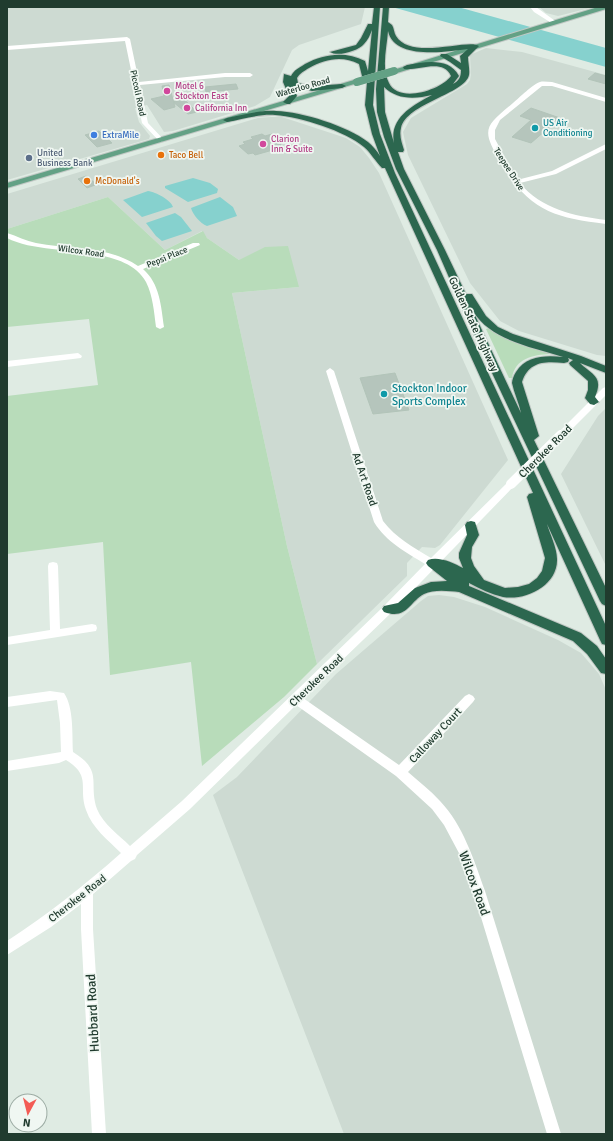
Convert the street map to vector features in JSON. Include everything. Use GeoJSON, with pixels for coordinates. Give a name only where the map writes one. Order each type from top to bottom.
{"type":"FeatureCollection","features":[{"type":"Feature","properties":{"kind":"highway","name":"Golden State Highway"},"geometry":{"type":"LineString","coordinates":[[381,8],[369,88],[371,117],[533,482],[606,640]]}},
{"type":"Feature","properties":{"kind":"highway","name":"Golden State Highway"},"geometry":{"type":"LineString","coordinates":[[380,21],[381,112],[395,171],[441,250],[480,337],[606,601]]}},
{"type":"Feature","properties":{"kind":"highway"},"geometry":{"type":"LineString","coordinates":[[287,102],[293,96],[286,79],[288,73],[294,66],[308,58],[359,46],[364,41],[371,24],[380,21],[390,26],[390,33],[393,38],[402,44],[415,48],[439,51],[476,46]]}},
{"type":"Feature","properties":{"kind":"highway"},"geometry":{"type":"LineString","coordinates":[[227,120],[264,113],[290,115],[344,133],[360,140],[367,144],[380,162],[395,171],[403,161],[396,137],[398,124],[408,114],[460,83],[465,76],[464,56],[476,46]]}},
{"type":"Feature","properties":{"kind":"highway"},"geometry":{"type":"LineString","coordinates":[[342,86],[322,89],[308,88],[296,84],[293,78],[297,72],[318,59],[341,56],[357,60],[362,63],[369,88]]}},
{"type":"Feature","properties":{"kind":"highway"},"geometry":{"type":"LineString","coordinates":[[444,56],[453,60],[465,70]]}},
{"type":"Feature","properties":{"kind":"highway"},"geometry":{"type":"LineString","coordinates":[[381,69],[387,87],[398,93],[411,95],[425,95],[434,92],[451,82],[455,76],[452,70],[438,65],[407,67]]}},
{"type":"Feature","properties":{"kind":"highway"},"geometry":{"type":"LineString","coordinates":[[290,89],[303,97]]}},
{"type":"Feature","properties":{"kind":"highway"},"geometry":{"type":"LineString","coordinates":[[454,279],[462,283],[482,318],[495,329],[510,336],[606,370]]}},
{"type":"Feature","properties":{"kind":"highway"},"geometry":{"type":"LineString","coordinates":[[538,458],[536,443],[517,382],[518,376],[523,368],[536,360],[549,358],[606,363]]}},
{"type":"Feature","properties":{"kind":"highway"},"geometry":{"type":"LineString","coordinates":[[576,360],[606,376]]}},
{"type":"Feature","properties":{"kind":"highway"},"geometry":{"type":"LineString","coordinates":[[576,360],[594,381],[594,388],[590,398],[594,402]]}},
{"type":"Feature","properties":{"kind":"highway"},"geometry":{"type":"LineString","coordinates":[[432,562],[447,576],[472,589],[515,592],[527,590],[540,583],[547,576],[551,558],[532,493],[533,482]]}},
{"type":"Feature","properties":{"kind":"highway"},"geometry":{"type":"LineString","coordinates":[[471,526],[473,535],[466,544],[464,553],[465,560],[468,569],[481,590]]}},
{"type":"Feature","properties":{"kind":"highway"},"geometry":{"type":"LineString","coordinates":[[388,609],[401,608],[419,591],[431,587],[449,586],[481,590],[577,637],[592,650],[606,669]]}},
{"type":"Feature","properties":{"kind":"main road","name":"Waterloo Road"},"geometry":{"type":"LineString","coordinates":[[7,186],[605,7]]}},
{"type":"Feature","properties":{"kind":"street"},"geometry":{"type":"LineString","coordinates":[[533,7],[536,11],[555,23]]}},
{"type":"Feature","properties":{"kind":"street","name":"Piccoli Road"},"geometry":{"type":"LineString","coordinates":[[7,48],[127,39],[145,123],[161,140]]}},
{"type":"Feature","properties":{"kind":"street"},"geometry":{"type":"LineString","coordinates":[[136,84],[221,75],[250,75]]}},
{"type":"Feature","properties":{"kind":"street","name":"Teepee Drive"},"geometry":{"type":"LineString","coordinates":[[606,100],[544,83],[538,85],[498,119],[490,134],[492,142],[516,182],[527,196],[553,210],[580,218],[606,222]]}},
{"type":"Feature","properties":{"kind":"street"},"geometry":{"type":"LineString","coordinates":[[516,182],[554,173],[606,146]]}},
{"type":"Feature","properties":{"kind":"street","name":"Wilcox Road"},"geometry":{"type":"LineString","coordinates":[[7,235],[20,241],[39,246],[104,253],[126,262],[146,276],[151,284],[155,294],[160,327]]}},
{"type":"Feature","properties":{"kind":"street","name":"Pepsi Place"},"geometry":{"type":"LineString","coordinates":[[137,269],[196,245]]}},
{"type":"Feature","properties":{"kind":"street"},"geometry":{"type":"LineString","coordinates":[[7,364],[78,356]]}},
{"type":"Feature","properties":{"kind":"street","name":"Ad Art Road"},"geometry":{"type":"LineString","coordinates":[[330,371],[356,456],[379,522],[387,533],[399,543],[432,562]]}},
{"type":"Feature","properties":{"kind":"street","name":"Cherokee Road"},"geometry":{"type":"LineString","coordinates":[[7,949],[46,923],[87,891],[186,806],[388,609],[432,562],[471,526],[511,484],[606,390]]}},
{"type":"Feature","properties":{"kind":"street"},"geometry":{"type":"LineString","coordinates":[[53,566],[55,634]]}},
{"type":"Feature","properties":{"kind":"street"},"geometry":{"type":"LineString","coordinates":[[7,641],[92,628]]}},
{"type":"Feature","properties":{"kind":"street"},"geometry":{"type":"LineString","coordinates":[[7,702],[50,696],[62,697],[64,705],[67,755]]}},
{"type":"Feature","properties":{"kind":"street","name":"Wilcox Road"},"geometry":{"type":"LineString","coordinates":[[296,699],[400,772],[436,805],[448,821],[465,852],[482,898],[554,1134]]}},
{"type":"Feature","properties":{"kind":"street","name":"Calloway Court"},"geometry":{"type":"LineString","coordinates":[[400,772],[469,699]]}},
{"type":"Feature","properties":{"kind":"street"},"geometry":{"type":"LineString","coordinates":[[7,766],[59,758],[67,755],[76,759],[84,767],[88,775],[92,810],[97,819],[130,855]]}},
{"type":"Feature","properties":{"kind":"street","name":"Hubbard Road"},"geometry":{"type":"LineString","coordinates":[[87,891],[87,929],[99,1134]]}},
{"type":"Feature","properties":{"kind":"shaded area"},"geometry":{"type":"Polygon","coordinates":[[[7,7],[365,7],[361,24],[299,45],[292,50],[270,97],[255,106],[173,131],[164,132],[147,105],[135,108],[139,122],[150,136],[149,139],[7,180],[7,7]]]}},
{"type":"Feature","properties":{"kind":"shaded area"},"geometry":{"type":"Polygon","coordinates":[[[539,7],[594,7],[558,16],[546,13],[539,7]]]}},
{"type":"Feature","properties":{"kind":"shaded area"},"geometry":{"type":"Polygon","coordinates":[[[486,48],[522,52],[606,75],[606,356],[597,355],[519,331],[500,321],[470,283],[408,155],[403,132],[411,118],[467,84],[470,80],[471,74],[470,55],[486,48]]]}},
{"type":"Feature","properties":{"kind":"shaded area"},"geometry":{"type":"Polygon","coordinates":[[[282,117],[346,138],[360,147],[369,158],[379,173],[508,460],[440,545],[435,548],[422,547],[407,563],[407,576],[317,664],[287,546],[232,293],[299,287],[239,260],[207,238],[202,231],[165,250],[108,197],[7,229],[7,194],[258,118],[282,117]]]}},
{"type":"Feature","properties":{"kind":"shaded area"},"geometry":{"type":"Polygon","coordinates":[[[606,408],[606,566],[561,474],[598,416],[606,408]]]}},
{"type":"Feature","properties":{"kind":"shaded area"},"geometry":{"type":"Polygon","coordinates":[[[439,595],[454,597],[485,607],[558,640],[581,653],[599,674],[606,690],[606,1134],[344,1134],[213,795],[237,777],[336,674],[421,601],[428,596],[439,595]]]}},
{"type":"Feature","properties":{"kind":"green space"},"geometry":{"type":"Polygon","coordinates":[[[108,197],[165,250],[203,231],[207,238],[239,260],[265,247],[288,246],[299,287],[232,293],[287,546],[317,664],[284,697],[202,766],[191,662],[110,675],[103,542],[7,554],[7,396],[98,385],[89,319],[7,327],[7,229],[108,197]]]}},
{"type":"Feature","properties":{"kind":"green space"},"geometry":{"type":"Polygon","coordinates":[[[489,328],[550,354],[537,355],[526,359],[517,366],[512,378],[509,378],[486,329],[489,328]]]}},
{"type":"Feature","properties":{"kind":"water"},"geometry":{"type":"Polygon","coordinates":[[[392,7],[458,7],[606,48],[606,67],[392,7]]]}},
{"type":"Feature","properties":{"kind":"water"},"geometry":{"type":"Polygon","coordinates":[[[193,178],[210,183],[218,189],[217,193],[188,202],[165,188],[165,186],[193,178]]]}},
{"type":"Feature","properties":{"kind":"water"},"geometry":{"type":"Polygon","coordinates":[[[148,191],[163,197],[172,204],[173,207],[142,217],[123,200],[148,191]]]}},
{"type":"Feature","properties":{"kind":"water"},"geometry":{"type":"Polygon","coordinates":[[[220,197],[233,207],[237,216],[207,226],[197,218],[191,208],[220,197]]]}},
{"type":"Feature","properties":{"kind":"water"},"geometry":{"type":"Polygon","coordinates":[[[175,213],[181,217],[192,231],[162,241],[146,223],[175,213]]]}},
{"type":"Feature","properties":{"kind":"building"},"geometry":{"type":"Polygon","coordinates":[[[595,73],[606,76],[606,84],[588,79],[595,73]]]}},
{"type":"Feature","properties":{"kind":"building"},"geometry":{"type":"Polygon","coordinates":[[[236,84],[238,89],[206,92],[205,87],[236,84]]]}},
{"type":"Feature","properties":{"kind":"building"},"geometry":{"type":"Polygon","coordinates":[[[169,85],[175,107],[164,110],[151,99],[164,96],[162,86],[169,85]]]}},
{"type":"Feature","properties":{"kind":"building","name":"California Inn"},"geometry":{"type":"Polygon","coordinates":[[[183,99],[197,112],[188,114],[173,102],[183,99]]]}},
{"type":"Feature","properties":{"kind":"building","name":"US Air Conditioning"},"geometry":{"type":"Polygon","coordinates":[[[531,108],[560,118],[531,143],[512,137],[531,120],[520,116],[531,108]]]}},
{"type":"Feature","properties":{"kind":"building"},"geometry":{"type":"Polygon","coordinates":[[[99,131],[112,143],[97,147],[85,135],[99,131]]]}},
{"type":"Feature","properties":{"kind":"building","name":"Clarion Inn & Suite"},"geometry":{"type":"Polygon","coordinates":[[[262,134],[265,136],[272,134],[281,143],[280,148],[255,155],[253,153],[248,154],[239,146],[245,144],[243,142],[253,139],[251,137],[262,134]]]}},
{"type":"Feature","properties":{"kind":"building","name":"McDonald's"},"geometry":{"type":"Polygon","coordinates":[[[86,176],[95,183],[93,184],[95,185],[87,188],[78,179],[86,176]]]}},
{"type":"Feature","properties":{"kind":"building","name":"Stockton Indoor Sports Complex"},"geometry":{"type":"Polygon","coordinates":[[[395,373],[409,410],[373,414],[360,378],[395,373]]]}},
{"type":"Feature","properties":{"kind":"place","name":"Motel 6 Stockton East"},"geometry":{"type":"Point","coordinates":[167,91]}},
{"type":"Feature","properties":{"kind":"place","name":"California Inn"},"geometry":{"type":"Point","coordinates":[187,108]}},
{"type":"Feature","properties":{"kind":"place","name":"US Air Conditioning"},"geometry":{"type":"Point","coordinates":[535,128]}},
{"type":"Feature","properties":{"kind":"place","name":"ExtraMile"},"geometry":{"type":"Point","coordinates":[94,135]}},
{"type":"Feature","properties":{"kind":"place","name":"Clarion Inn & Suite"},"geometry":{"type":"Point","coordinates":[263,144]}},
{"type":"Feature","properties":{"kind":"place","name":"Taco Bell"},"geometry":{"type":"Point","coordinates":[161,155]}},
{"type":"Feature","properties":{"kind":"place","name":"United Business Bank"},"geometry":{"type":"Point","coordinates":[29,158]}},
{"type":"Feature","properties":{"kind":"place","name":"McDonald's"},"geometry":{"type":"Point","coordinates":[87,181]}},
{"type":"Feature","properties":{"kind":"place","name":"Stockton Indoor Sports Complex"},"geometry":{"type":"Point","coordinates":[384,394]}}]}
